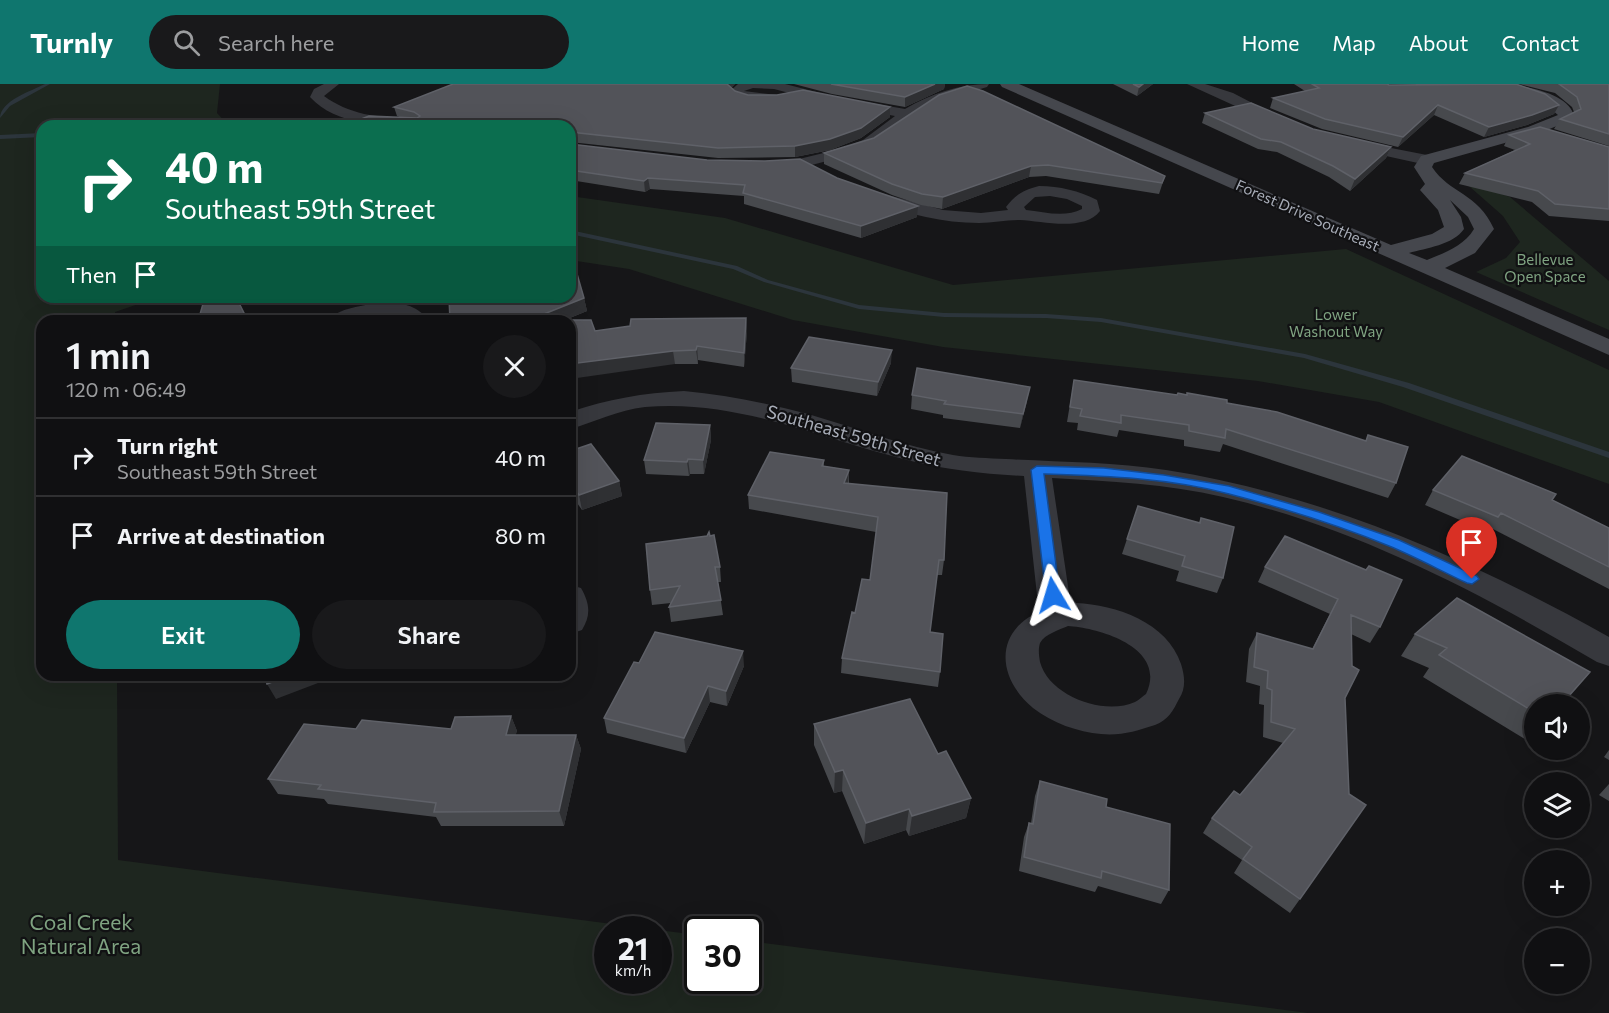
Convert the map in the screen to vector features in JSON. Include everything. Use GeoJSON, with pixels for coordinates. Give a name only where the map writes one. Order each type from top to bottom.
{"type":"FeatureCollection","features":[{"type":"Feature","properties":{"kind":"street"},"geometry":{"type":"LineString","coordinates":[[333,84],[319,92],[317,97],[325,104],[382,120]]}},
{"type":"Feature","properties":{"kind":"street"},"geometry":{"type":"LineString","coordinates":[[829,176],[799,162],[845,152],[868,143],[907,114],[940,96],[983,84]]}},
{"type":"Feature","properties":{"kind":"street","name":"Forest Drive Southeast"},"geometry":{"type":"LineString","coordinates":[[1007,84],[1429,267],[1609,348]]}},
{"type":"Feature","properties":{"kind":"street"},"geometry":{"type":"LineString","coordinates":[[1193,84],[1228,96],[1292,126]]}},
{"type":"Feature","properties":{"kind":"street"},"geometry":{"type":"LineString","coordinates":[[1339,141],[1427,160],[1534,129],[1566,117],[1566,113],[1553,102],[1505,84],[1496,84]]}},
{"type":"Feature","properties":{"kind":"street"},"geometry":{"type":"LineString","coordinates":[[801,93],[907,114]]}},
{"type":"Feature","properties":{"kind":"street"},"geometry":{"type":"LineString","coordinates":[[1534,129],[1557,136]]}},
{"type":"Feature","properties":{"kind":"street"},"geometry":{"type":"LineString","coordinates":[[1427,160],[1423,167],[1434,184],[1449,190],[1473,210],[1481,219],[1484,229],[1480,238],[1460,254],[1429,267]]}},
{"type":"Feature","properties":{"kind":"street"},"geometry":{"type":"LineString","coordinates":[[1391,251],[1439,238],[1454,229],[1454,219],[1449,210],[1429,190],[1434,184]]}},
{"type":"Feature","properties":{"kind":"street"},"geometry":{"type":"LineString","coordinates":[[867,192],[932,215],[978,218],[1020,215]]}},
{"type":"Feature","properties":{"kind":"street"},"geometry":{"type":"LineString","coordinates":[[354,315],[384,309],[411,315]]}},
{"type":"Feature","properties":{"kind":"street","name":"Southeast 59th Street"},"geometry":{"type":"LineString","coordinates":[[576,419],[640,400],[704,398],[747,404],[889,449],[955,464],[1104,472],[1164,478],[1229,490],[1314,515],[1394,543],[1452,569],[1609,653]]}},
{"type":"Feature","properties":{"kind":"street"},"geometry":{"type":"LineString","coordinates":[[1037,470],[1053,595],[1066,614]]}},
{"type":"Feature","properties":{"kind":"green space","name":"Coal Creek Natural Area"},"geometry":{"type":"Polygon","coordinates":[[[0,84],[220,84],[217,113],[223,120],[36,120],[36,303],[141,303],[115,312],[115,315],[36,315],[36,681],[117,681],[118,860],[594,922],[594,994],[672,994],[672,932],[684,933],[684,994],[762,994],[762,943],[1308,1013],[0,1013],[0,84]]]}},
{"type":"Feature","properties":{"kind":"green space","name":"Bellevue Open Space"},"geometry":{"type":"Polygon","coordinates":[[[1461,179],[1510,197],[1609,281],[1609,330],[1476,272],[1506,258],[1520,242],[1503,216],[1461,179]]]}},
{"type":"Feature","properties":{"kind":"green space","name":"Lower Washout Way"},"geometry":{"type":"Polygon","coordinates":[[[576,197],[725,218],[953,285],[1346,249],[1609,370],[1609,484],[1379,402],[1258,381],[943,347],[793,320],[629,269],[576,261],[576,197]]]}},
{"type":"Feature","properties":{"kind":"building"},"geometry":{"type":"Polygon","coordinates":[[[453,84],[727,84],[735,91],[748,95],[777,95],[803,90],[890,107],[861,128],[830,139],[795,146],[718,148],[576,133],[576,120],[359,120],[369,116],[417,118],[420,116],[414,112],[394,107],[453,84]]]}},
{"type":"Feature","properties":{"kind":"building"},"geometry":{"type":"Polygon","coordinates":[[[831,84],[935,84],[905,97],[831,84]]]}},
{"type":"Feature","properties":{"kind":"building"},"geometry":{"type":"Polygon","coordinates":[[[1312,84],[1516,84],[1545,94],[1559,105],[1489,127],[1438,105],[1403,137],[1325,119],[1273,98],[1319,88],[1312,84]]]}},
{"type":"Feature","properties":{"kind":"building"},"geometry":{"type":"Polygon","coordinates":[[[1559,84],[1609,84],[1609,134],[1560,119],[1581,109],[1577,97],[1559,84]]]}},
{"type":"Feature","properties":{"kind":"building"},"geometry":{"type":"Polygon","coordinates":[[[967,86],[983,91],[1165,176],[1162,183],[1048,165],[1031,166],[943,197],[922,194],[892,184],[824,153],[874,138],[939,95],[967,86]]]}},
{"type":"Feature","properties":{"kind":"building"},"geometry":{"type":"Polygon","coordinates":[[[1251,103],[1313,129],[1391,147],[1355,179],[1281,142],[1261,139],[1205,113],[1251,103]]]}},
{"type":"Feature","properties":{"kind":"building"},"geometry":{"type":"Polygon","coordinates":[[[1540,127],[1609,147],[1609,209],[1555,204],[1538,191],[1465,173],[1530,144],[1509,135],[1540,127]]]}},
{"type":"Feature","properties":{"kind":"building"},"geometry":{"type":"Polygon","coordinates":[[[576,145],[707,160],[800,159],[837,178],[918,206],[861,226],[743,193],[745,185],[648,178],[644,181],[576,171],[576,145]]]}},
{"type":"Feature","properties":{"kind":"building"},"geometry":{"type":"Polygon","coordinates":[[[576,270],[584,298],[576,301],[576,270]]]}},
{"type":"Feature","properties":{"kind":"building"},"geometry":{"type":"Polygon","coordinates":[[[203,303],[239,303],[245,315],[200,315],[203,303]]]}},
{"type":"Feature","properties":{"kind":"building"},"geometry":{"type":"Polygon","coordinates":[[[449,303],[572,303],[542,315],[450,315],[449,303]]]}},
{"type":"Feature","properties":{"kind":"building"},"geometry":{"type":"Polygon","coordinates":[[[746,318],[744,353],[697,346],[696,350],[576,363],[576,320],[591,320],[595,331],[630,326],[631,319],[746,318]]]}},
{"type":"Feature","properties":{"kind":"building"},"geometry":{"type":"Polygon","coordinates":[[[809,337],[892,350],[878,382],[791,368],[809,337]]]}},
{"type":"Feature","properties":{"kind":"building"},"geometry":{"type":"Polygon","coordinates":[[[917,368],[1030,387],[1023,414],[944,404],[946,401],[912,395],[917,368]]]}},
{"type":"Feature","properties":{"kind":"building"},"geometry":{"type":"Polygon","coordinates":[[[1074,380],[1227,400],[1227,403],[1277,412],[1366,441],[1368,435],[1408,447],[1396,483],[1226,429],[1225,438],[1189,431],[1189,425],[1121,415],[1121,423],[1080,416],[1082,409],[1070,407],[1074,380]]]}},
{"type":"Feature","properties":{"kind":"building"},"geometry":{"type":"Polygon","coordinates":[[[656,423],[710,425],[703,460],[688,459],[687,462],[644,460],[656,423]]]}},
{"type":"Feature","properties":{"kind":"building"},"geometry":{"type":"Polygon","coordinates":[[[591,444],[619,481],[579,495],[576,491],[576,449],[591,444]]]}},
{"type":"Feature","properties":{"kind":"building"},"geometry":{"type":"Polygon","coordinates":[[[770,452],[824,460],[822,466],[849,470],[844,483],[947,493],[944,560],[939,560],[930,632],[943,634],[940,672],[842,658],[862,579],[870,580],[878,517],[748,495],[770,452]]]}},
{"type":"Feature","properties":{"kind":"building"},"geometry":{"type":"Polygon","coordinates":[[[1462,456],[1556,494],[1552,500],[1609,528],[1609,567],[1501,513],[1498,517],[1433,490],[1462,456]]]}},
{"type":"Feature","properties":{"kind":"building"},"geometry":{"type":"Polygon","coordinates":[[[1138,506],[1200,523],[1201,518],[1234,527],[1223,578],[1182,566],[1185,556],[1127,539],[1138,506]]]}},
{"type":"Feature","properties":{"kind":"building"},"geometry":{"type":"Polygon","coordinates":[[[709,532],[710,536],[714,535],[720,567],[715,567],[721,600],[669,607],[680,586],[650,590],[646,544],[707,536],[709,532]]]}},
{"type":"Feature","properties":{"kind":"building"},"geometry":{"type":"Polygon","coordinates":[[[1285,536],[1366,570],[1369,566],[1402,580],[1380,627],[1351,615],[1352,666],[1359,670],[1345,698],[1349,794],[1366,805],[1300,899],[1243,859],[1252,847],[1212,818],[1234,791],[1240,795],[1295,729],[1271,722],[1272,690],[1267,688],[1268,671],[1254,667],[1257,633],[1313,649],[1338,599],[1265,567],[1285,536]]]}},
{"type":"Feature","properties":{"kind":"building"},"geometry":{"type":"Polygon","coordinates":[[[1457,598],[1590,672],[1571,694],[1524,694],[1524,706],[1439,655],[1447,648],[1415,634],[1457,598]]]}},
{"type":"Feature","properties":{"kind":"building"},"geometry":{"type":"Polygon","coordinates":[[[655,632],[743,651],[726,691],[708,686],[684,738],[604,718],[634,662],[639,663],[655,632]]]}},
{"type":"Feature","properties":{"kind":"building"},"geometry":{"type":"Polygon","coordinates":[[[910,699],[938,754],[946,751],[971,798],[912,816],[909,809],[866,823],[843,770],[835,772],[814,724],[910,699]]]}},
{"type":"Feature","properties":{"kind":"building"},"geometry":{"type":"Polygon","coordinates":[[[511,716],[506,735],[576,735],[559,811],[434,812],[436,803],[318,789],[321,785],[268,779],[304,724],[356,729],[362,720],[451,729],[455,717],[511,716]]]}},
{"type":"Feature","properties":{"kind":"building"},"geometry":{"type":"Polygon","coordinates":[[[1040,781],[1107,799],[1106,807],[1170,824],[1169,890],[1102,871],[1101,878],[1024,857],[1029,823],[1033,824],[1040,781]]]}},
{"type":"Feature","properties":{"kind":"waterway"},"geometry":{"type":"LineString","coordinates":[[0,117],[8,105],[48,84]]}},
{"type":"Feature","properties":{"kind":"waterway"},"geometry":{"type":"LineString","coordinates":[[0,137],[36,135]]}},
{"type":"Feature","properties":{"kind":"waterway"},"geometry":{"type":"LineString","coordinates":[[576,233],[735,267],[766,281],[859,307],[944,315],[1046,316],[1101,320],[1305,356],[1406,385],[1609,455]]}},
{"type":"Feature","properties":{"kind":"route"},"geometry":{"type":"LineString","coordinates":[[1053,595],[1037,470],[1104,472],[1164,478],[1229,490],[1314,515],[1394,543],[1472,579]]}}]}
